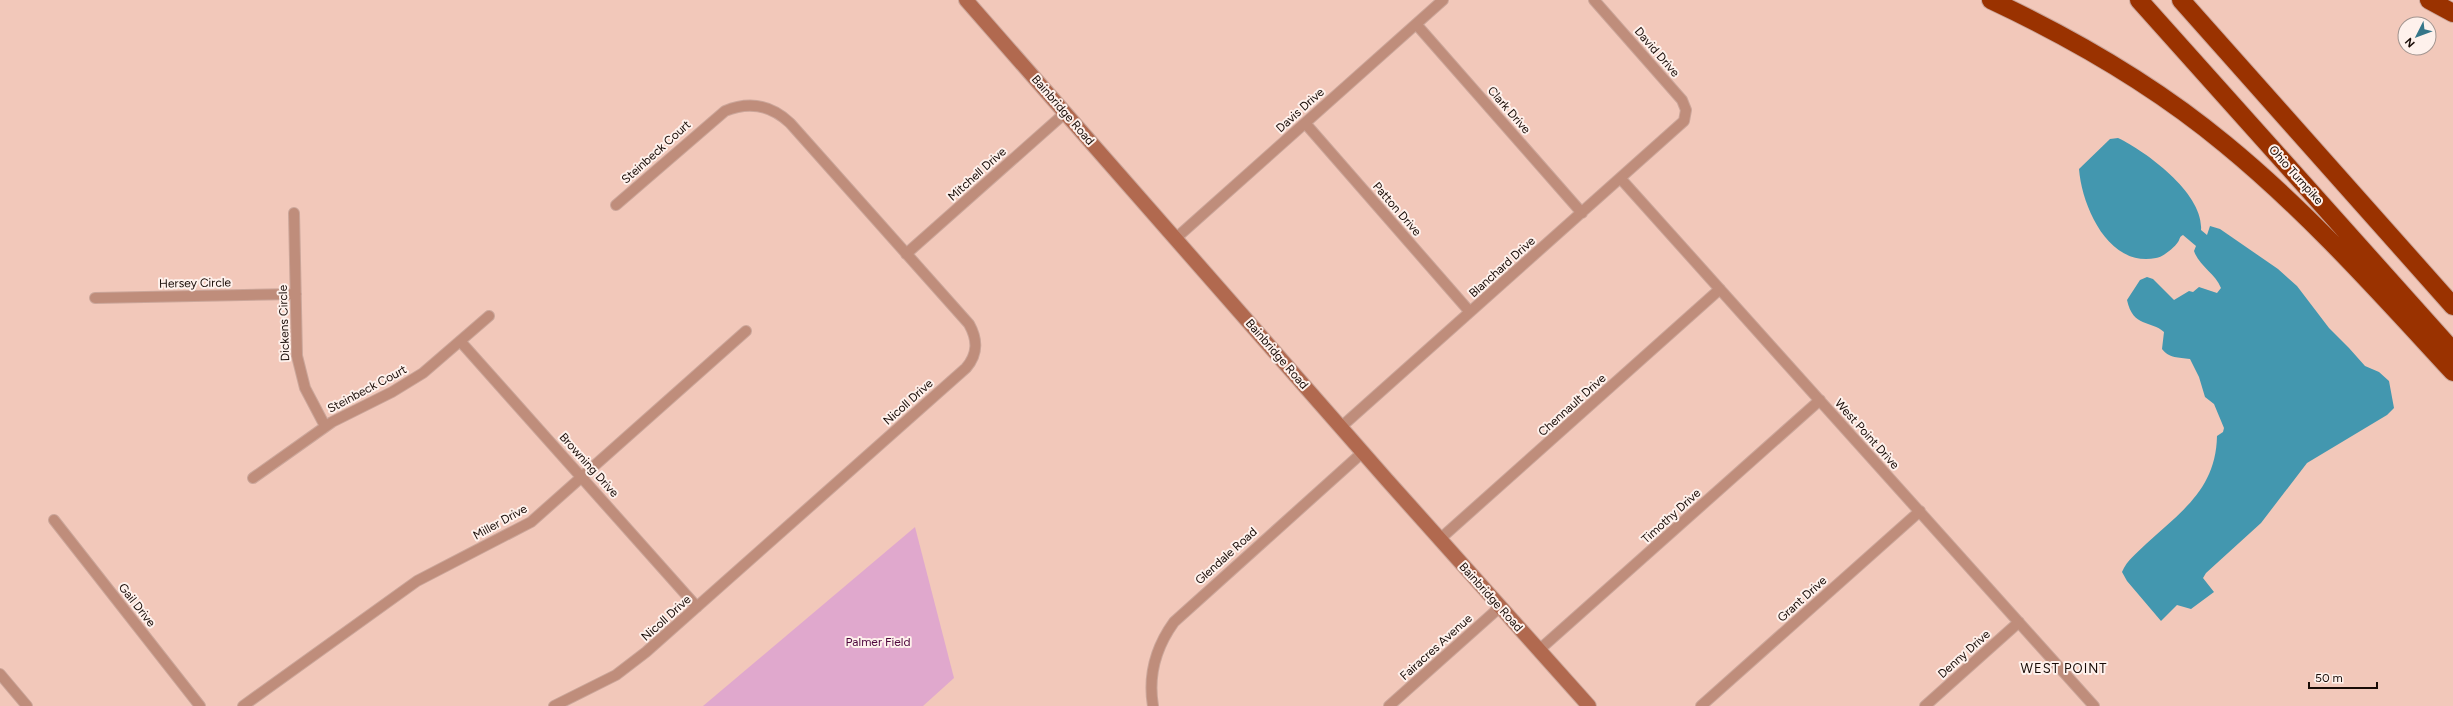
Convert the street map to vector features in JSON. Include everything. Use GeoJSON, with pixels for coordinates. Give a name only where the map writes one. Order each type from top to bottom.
{"type":"FeatureCollection","features":[{"type":"Feature","properties":{"kind":"highway"},"geometry":{"type":"LineString","coordinates":[[1991,0],[2054,31],[2115,65],[2169,101],[2224,143],[2314,224],[2453,372]]}},
{"type":"Feature","properties":{"kind":"highway","name":"Ohio Turnpike"},"geometry":{"type":"LineString","coordinates":[[2138,0],[2453,351]]}},
{"type":"Feature","properties":{"kind":"highway"},"geometry":{"type":"LineString","coordinates":[[2181,0],[2453,306]]}},
{"type":"Feature","properties":{"kind":"highway"},"geometry":{"type":"LineString","coordinates":[[2429,0],[2453,13]]}},
{"type":"Feature","properties":{"kind":"street","name":"Bainbridge Road"},"geometry":{"type":"LineString","coordinates":[[966,0],[1175,239],[1589,706]]}},
{"type":"Feature","properties":{"kind":"street","name":"Davis Drive"},"geometry":{"type":"LineString","coordinates":[[1175,239],[1443,0]]}},
{"type":"Feature","properties":{"kind":"street","name":"David Drive"},"geometry":{"type":"LineString","coordinates":[[1594,0],[1682,100],[1686,115],[1680,126]]}},
{"type":"Feature","properties":{"kind":"street","name":"Clark Drive"},"geometry":{"type":"LineString","coordinates":[[1416,24],[1582,213]]}},
{"type":"Feature","properties":{"kind":"street","name":"Nicoll Drive"},"geometry":{"type":"LineString","coordinates":[[554,706],[600,684],[631,665],[971,362],[976,347],[974,333],[969,324],[783,117],[762,106],[743,105],[725,111],[714,119]]}},
{"type":"Feature","properties":{"kind":"street","name":"Mitchell Drive"},"geometry":{"type":"LineString","coordinates":[[906,254],[1066,113]]}},
{"type":"Feature","properties":{"kind":"street","name":"Steinbeck Court"},"geometry":{"type":"LineString","coordinates":[[616,205],[714,119]]}},
{"type":"Feature","properties":{"kind":"street","name":"Patton Drive"},"geometry":{"type":"LineString","coordinates":[[1305,123],[1470,312]]}},
{"type":"Feature","properties":{"kind":"street","name":"Blanchard Drive"},"geometry":{"type":"LineString","coordinates":[[1341,427],[1680,126]]}},
{"type":"Feature","properties":{"kind":"street","name":"West Point Drive"},"geometry":{"type":"LineString","coordinates":[[1621,179],[2094,706]]}},
{"type":"Feature","properties":{"kind":"street","name":"Dickens Circle"},"geometry":{"type":"LineString","coordinates":[[294,213],[299,367],[309,398],[326,426]]}},
{"type":"Feature","properties":{"kind":"street","name":"Chennault Drive"},"geometry":{"type":"LineString","coordinates":[[1440,539],[1720,289]]}},
{"type":"Feature","properties":{"kind":"street","name":"Hersey Circle"},"geometry":{"type":"LineString","coordinates":[[95,298],[296,294]]}},
{"type":"Feature","properties":{"kind":"street","name":"Steinbeck Court"},"geometry":{"type":"LineString","coordinates":[[253,478],[326,426],[408,383],[489,316]]}},
{"type":"Feature","properties":{"kind":"street","name":"Miller Drive"},"geometry":{"type":"LineString","coordinates":[[243,706],[417,581],[530,522],[746,331]]}},
{"type":"Feature","properties":{"kind":"street","name":"Browning Drive"},"geometry":{"type":"LineString","coordinates":[[460,341],[697,607]]}},
{"type":"Feature","properties":{"kind":"street","name":"Timothy Drive"},"geometry":{"type":"LineString","coordinates":[[1539,650],[1820,400]]}},
{"type":"Feature","properties":{"kind":"street","name":"Glendale Road"},"geometry":{"type":"LineString","coordinates":[[1154,706],[1152,689],[1154,662],[1164,637],[1174,622],[1363,452]]}},
{"type":"Feature","properties":{"kind":"street","name":"Grant Drive"},"geometry":{"type":"LineString","coordinates":[[1701,706],[1920,511]]}},
{"type":"Feature","properties":{"kind":"street","name":"Gail Drive"},"geometry":{"type":"LineString","coordinates":[[54,520],[200,706]]}},
{"type":"Feature","properties":{"kind":"street","name":"Fairacres Avenue"},"geometry":{"type":"LineString","coordinates":[[1389,706],[1500,607]]}},
{"type":"Feature","properties":{"kind":"street","name":"Denny Drive"},"geometry":{"type":"LineString","coordinates":[[1926,706],[2019,622]]}},
{"type":"Feature","properties":{"kind":"street"},"geometry":{"type":"LineString","coordinates":[[0,674],[27,706]]}},
{"type":"Feature","properties":{"kind":"green space","name":"Palmer Field"},"geometry":{"type":"Polygon","coordinates":[[[915,527],[954,678],[923,706],[703,706],[915,527]]]}},
{"type":"Feature","properties":{"kind":"water"},"geometry":{"type":"Polygon","coordinates":[[[2118,138],[2144,153],[2172,176],[2184,189],[2193,202],[2199,216],[2201,230],[2207,235],[2210,226],[2220,229],[2278,269],[2297,286],[2329,328],[2365,366],[2379,372],[2389,381],[2394,408],[2387,415],[2307,463],[2261,523],[2206,573],[2203,578],[2214,592],[2191,609],[2177,605],[2161,621],[2127,581],[2122,572],[2132,557],[2184,510],[2194,498],[2210,471],[2215,455],[2217,436],[2223,432],[2224,428],[2214,404],[2205,397],[2199,377],[2190,359],[2174,357],[2165,352],[2162,349],[2164,332],[2159,328],[2143,322],[2133,315],[2127,300],[2140,280],[2147,277],[2153,279],[2174,300],[2189,291],[2193,292],[2199,287],[2217,293],[2221,288],[2215,278],[2196,256],[2194,251],[2196,246],[2183,235],[2174,247],[2162,256],[2156,258],[2139,259],[2125,254],[2112,244],[2101,232],[2092,216],[2086,200],[2081,184],[2079,169],[2110,139],[2118,138]]]}},
{"type":"Feature","properties":{"kind":"district","name":"WEST POINT"},"geometry":{"type":"Point","coordinates":[2064,668]}}]}
